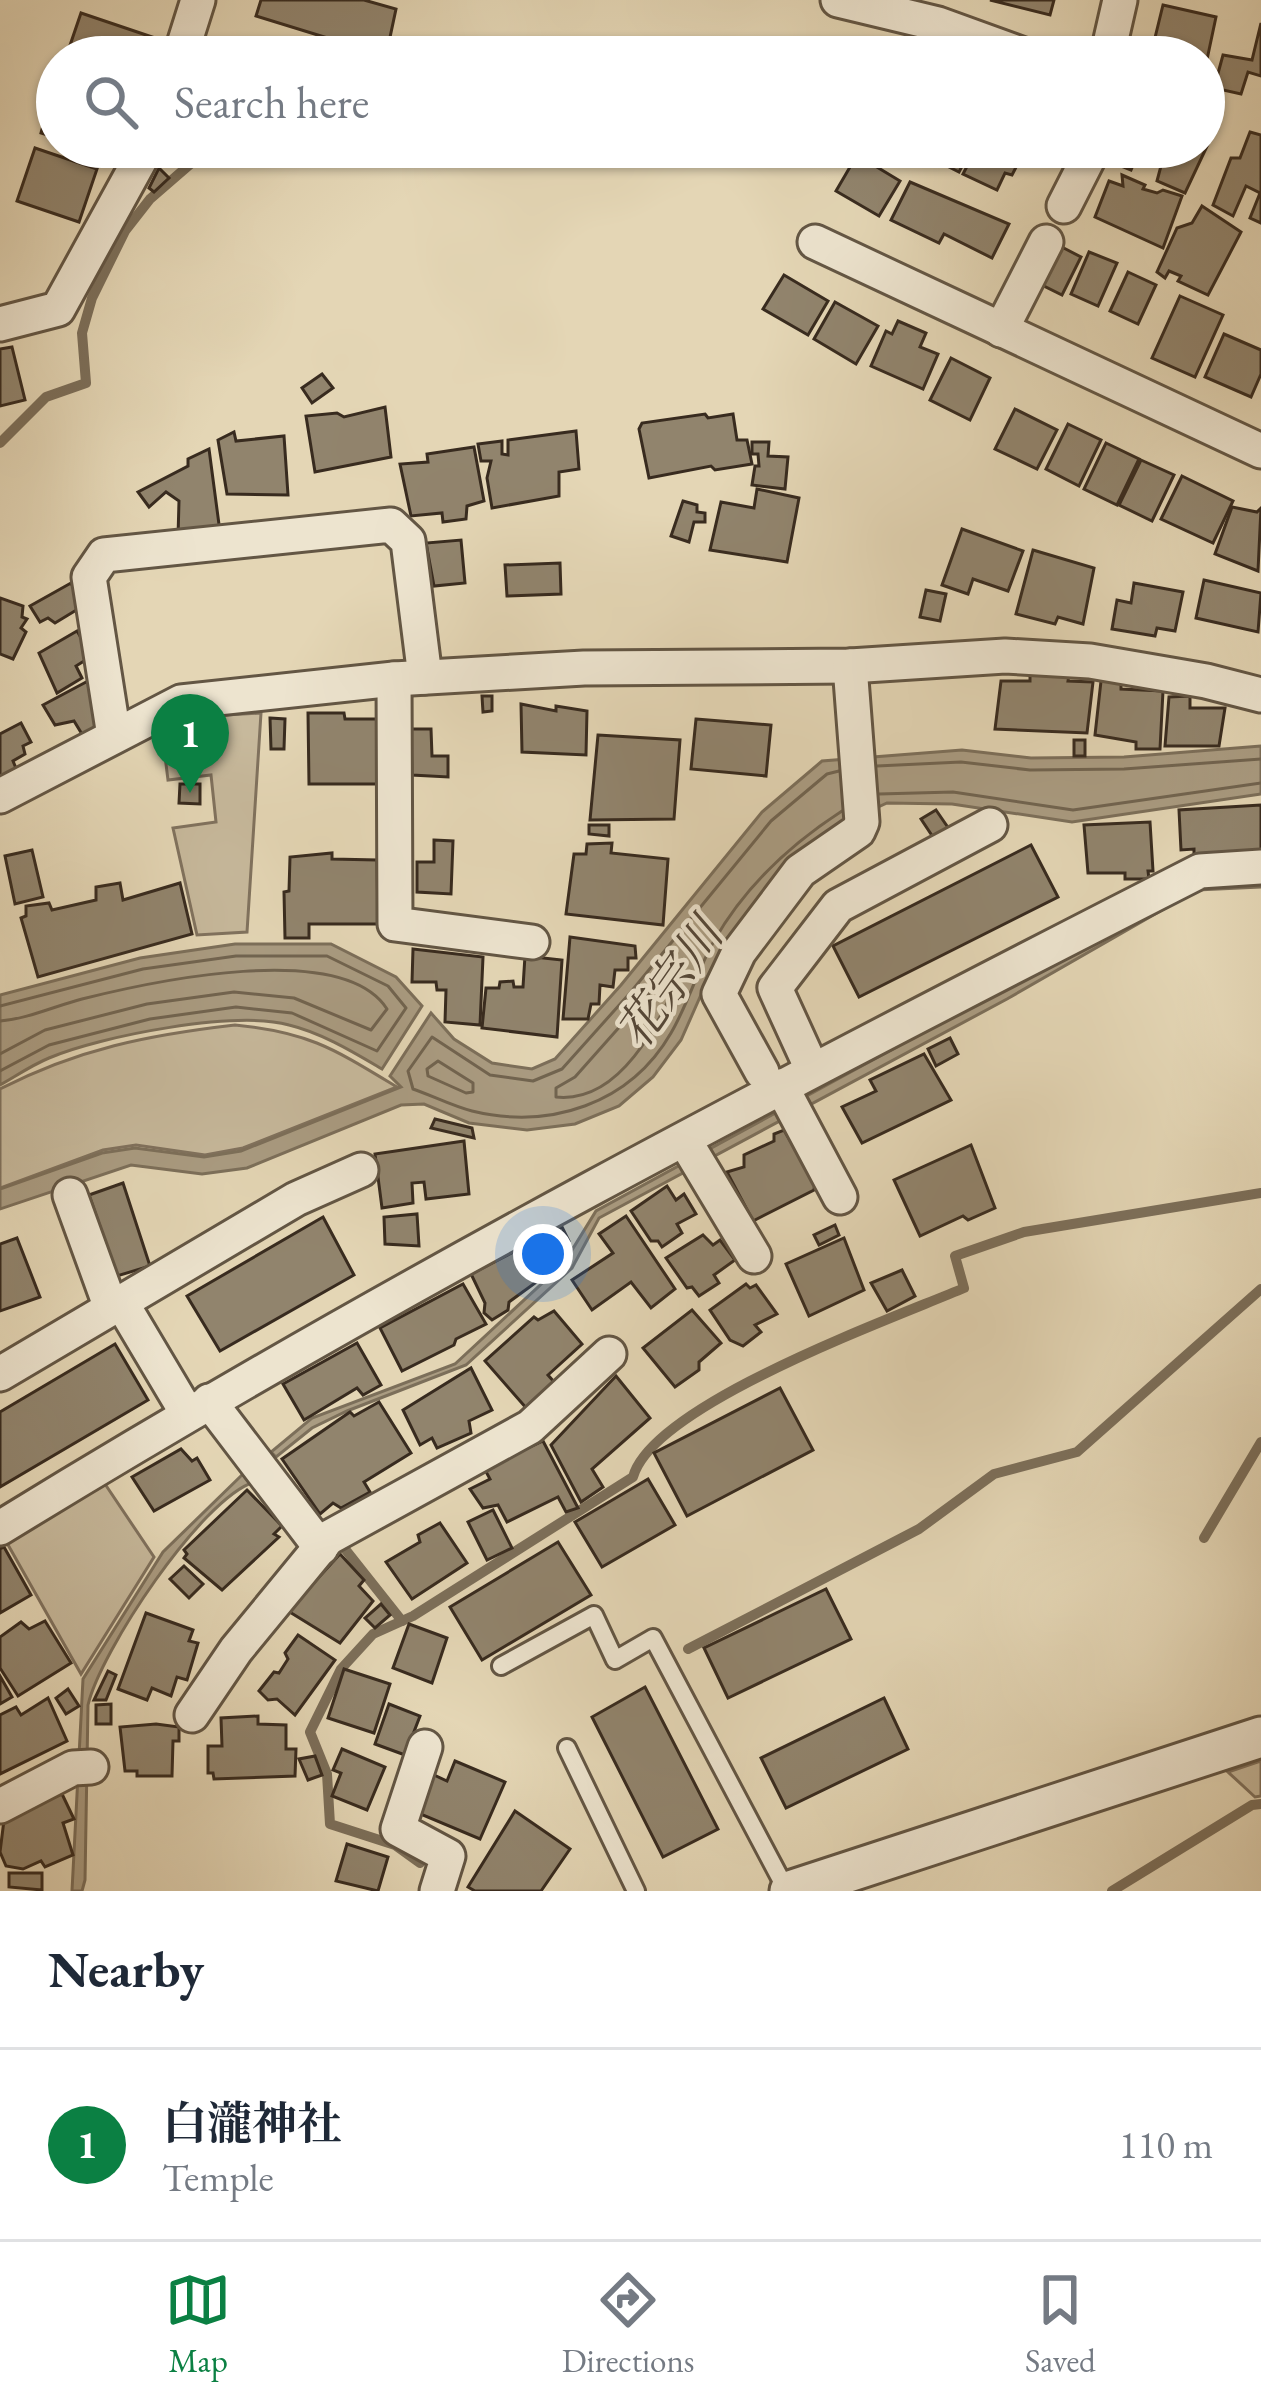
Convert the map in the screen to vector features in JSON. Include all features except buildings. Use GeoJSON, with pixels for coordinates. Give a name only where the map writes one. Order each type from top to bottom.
{"type":"FeatureCollection","features":[{"type":"Feature","properties":{"kind":"street"},"geometry":{"type":"LineString","coordinates":[[187,36],[198,0]]}},
{"type":"Feature","properties":{"kind":"street"},"geometry":{"type":"LineString","coordinates":[[838,0],[971,36]]}},
{"type":"Feature","properties":{"kind":"street"},"geometry":{"type":"LineString","coordinates":[[1112,36],[1120,0]]}},
{"type":"Feature","properties":{"kind":"street"},"geometry":{"type":"LineString","coordinates":[[0,324],[58,309],[135,168]]}},
{"type":"Feature","properties":{"kind":"street"},"geometry":{"type":"LineString","coordinates":[[1064,206],[1083,168]]}},
{"type":"Feature","properties":{"kind":"street"},"geometry":{"type":"LineString","coordinates":[[814,242],[1261,451]]}},
{"type":"Feature","properties":{"kind":"street"},"geometry":{"type":"LineString","coordinates":[[1001,330],[1046,242]]}},
{"type":"Feature","properties":{"kind":"street"},"geometry":{"type":"LineString","coordinates":[[114,736],[89,577],[104,555],[391,525],[408,541],[410,678],[395,924],[532,942]]}},
{"type":"Feature","properties":{"kind":"street"},"geometry":{"type":"LineString","coordinates":[[0,796],[181,702],[410,678],[584,668],[850,666],[1006,656],[1090,661],[1261,695]]}},
{"type":"Feature","properties":{"kind":"street"},"geometry":{"type":"LineString","coordinates":[[840,1197],[719,994],[739,952],[800,871],[858,832],[862,822],[850,666]]}},
{"type":"Feature","properties":{"kind":"street"},"geometry":{"type":"LineString","coordinates":[[812,1069],[775,988],[838,906],[990,825]]}},
{"type":"Feature","properties":{"kind":"street"},"geometry":{"type":"LineString","coordinates":[[0,1528],[198,1407],[685,1141],[772,1079],[812,1069],[1200,871],[1261,867]]}},
{"type":"Feature","properties":{"kind":"street"},"geometry":{"type":"LineString","coordinates":[[685,1141],[754,1256]]}},
{"type":"Feature","properties":{"kind":"street"},"geometry":{"type":"LineString","coordinates":[[0,1374],[296,1198],[361,1170]]}},
{"type":"Feature","properties":{"kind":"street"},"geometry":{"type":"LineString","coordinates":[[70,1195],[116,1305],[321,1547]]}},
{"type":"Feature","properties":{"kind":"street"},"geometry":{"type":"LineString","coordinates":[[192,1715],[236,1650],[328,1538],[530,1427],[609,1354]]}},
{"type":"Feature","properties":{"kind":"street"},"geometry":{"type":"LineString","coordinates":[[789,1891],[1261,1737]]}},
{"type":"Feature","properties":{"kind":"street"},"geometry":{"type":"LineString","coordinates":[[425,1747],[398,1829],[448,1856],[437,1891]]}},
{"type":"Feature","properties":{"kind":"street"},"geometry":{"type":"LineString","coordinates":[[0,1807],[73,1768],[92,1767]]}},
{"type":"Feature","properties":{"kind":"lane"},"geometry":{"type":"LineString","coordinates":[[1046,242],[1064,206]]}},
{"type":"Feature","properties":{"kind":"lane"},"geometry":{"type":"LineString","coordinates":[[502,1666],[594,1615],[615,1660],[653,1638],[789,1891]]}},
{"type":"Feature","properties":{"kind":"lane"},"geometry":{"type":"LineString","coordinates":[[568,1748],[636,1891]]}},
{"type":"Feature","properties":{"kind":"shaded area"},"geometry":{"type":"Polygon","coordinates":[[[261,713],[247,932],[197,935],[173,828],[216,822],[211,775],[168,780],[162,732],[190,717],[261,713]]]}},
{"type":"Feature","properties":{"kind":"shaded area"},"geometry":{"type":"Polygon","coordinates":[[[235,1025],[283,1032],[320,1044],[397,1087],[243,1148],[205,1155],[136,1145],[103,1150],[0,1188],[0,1089],[114,1046],[235,1025]]]}},
{"type":"Feature","properties":{"kind":"shaded area"},"geometry":{"type":"Polygon","coordinates":[[[105,1484],[154,1557],[81,1674],[7,1543],[105,1484]]]}},
{"type":"Feature","properties":{"kind":"shaded area"},"geometry":{"type":"Polygon","coordinates":[[[1261,1761],[1261,1796],[1255,1797],[1228,1772],[1261,1761]]]}},
{"type":"Feature","properties":{"kind":"water","name":"花宗川"},"geometry":{"type":"Polygon","coordinates":[[[1261,746],[1261,794],[1072,822],[952,804],[887,803],[846,822],[704,988],[681,1040],[653,1077],[619,1106],[575,1124],[527,1130],[469,1123],[424,1104],[401,1105],[247,1168],[202,1174],[131,1165],[0,1209],[0,1189],[102,1153],[135,1148],[204,1157],[241,1151],[401,1087],[390,1076],[431,1013],[454,1039],[492,1063],[532,1069],[555,1059],[762,812],[822,761],[962,750],[1031,758],[1124,757],[1261,746]]]}},
{"type":"Feature","properties":{"kind":"water"},"geometry":{"type":"Polygon","coordinates":[[[1261,877],[1261,887],[1197,890],[1007,999],[599,1218],[572,1268],[466,1365],[347,1411],[312,1428],[276,1457],[271,1452],[312,1418],[455,1364],[564,1263],[596,1211],[1197,883],[1261,877]]]}},
{"type":"Feature","properties":{"kind":"water"},"geometry":{"type":"Polygon","coordinates":[[[235,944],[331,944],[396,977],[422,1006],[382,1069],[301,1028],[236,1021],[101,1041],[49,1058],[0,1085],[0,995],[140,958],[235,944]]]}},
{"type":"Feature","properties":{"kind":"water"},"geometry":{"type":"Polygon","coordinates":[[[244,1473],[254,1482],[232,1494],[181,1546],[132,1616],[96,1681],[88,1705],[85,1880],[82,1891],[72,1891],[83,1679],[163,1552],[244,1473]]]}},
{"type":"Feature","properties":{"kind":"waterway"},"geometry":{"type":"LineString","coordinates":[[0,443],[46,397],[86,383],[82,333],[92,298],[125,231],[150,199],[186,168]]}},
{"type":"Feature","properties":{"kind":"waterway"},"geometry":{"type":"LineString","coordinates":[[420,1863],[395,1845],[330,1824],[327,1774],[310,1732],[341,1669],[373,1634],[413,1616],[633,1477],[650,1449],[728,1393],[964,1288],[955,1256],[1024,1232],[1261,1193]]}},
{"type":"Feature","properties":{"kind":"waterway"},"geometry":{"type":"LineString","coordinates":[[688,1649],[919,1529],[994,1474],[1077,1452],[1261,1289]]}},
{"type":"Feature","properties":{"kind":"waterway"},"geometry":{"type":"LineString","coordinates":[[1204,1538],[1261,1442]]}},
{"type":"Feature","properties":{"kind":"waterway"},"geometry":{"type":"LineString","coordinates":[[345,1549],[402,1621]]}},
{"type":"Feature","properties":{"kind":"waterway"},"geometry":{"type":"LineString","coordinates":[[1112,1891],[1252,1805],[1261,1804]]}},
{"type":"Feature","properties":{"kind":"place","name":"白瀧神社"},"geometry":{"type":"Point","coordinates":[190,793]}}]}
